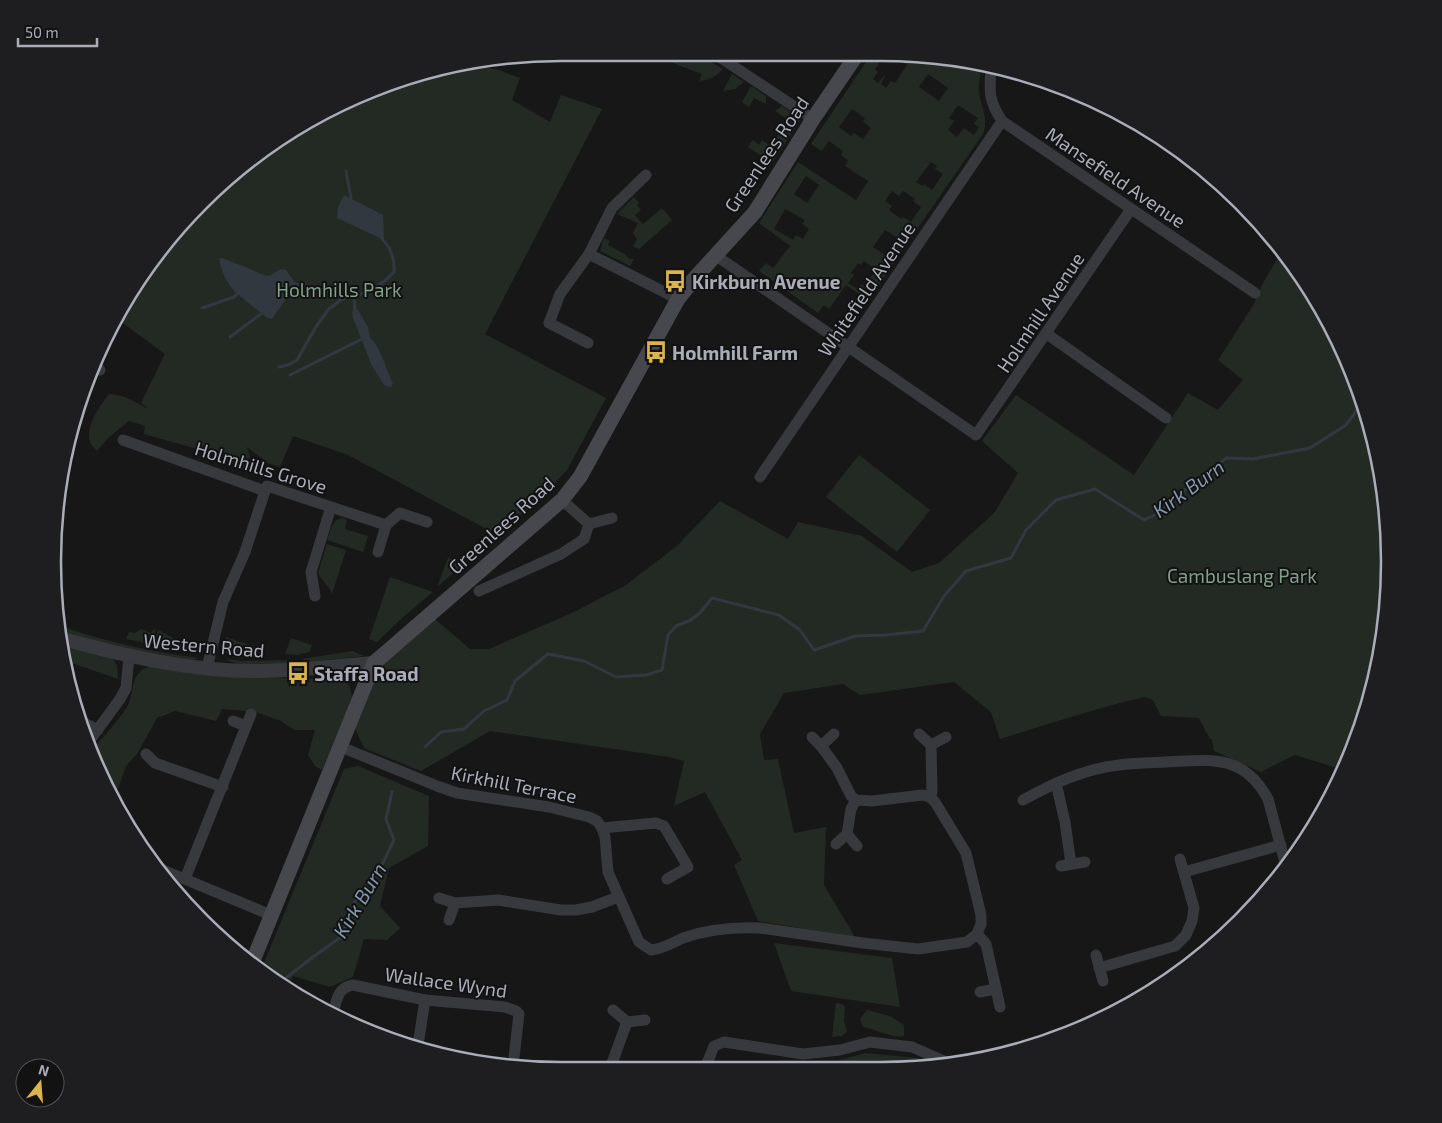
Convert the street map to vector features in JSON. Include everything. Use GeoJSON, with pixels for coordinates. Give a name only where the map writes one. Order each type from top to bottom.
{"type":"FeatureCollection","features":[{"type":"Feature","properties":{"kind":"main road","name":"Greenlees Road"},"geometry":{"type":"LineString","coordinates":[[255,956],[374,663],[562,500],[585,468],[678,298],[755,212],[813,119],[853,61]]}},
{"type":"Feature","properties":{"kind":"street"},"geometry":{"type":"LineString","coordinates":[[726,61],[813,119]]}},
{"type":"Feature","properties":{"kind":"street"},"geometry":{"type":"LineString","coordinates":[[991,74],[990,87],[993,107],[1002,121]]}},
{"type":"Feature","properties":{"kind":"street","name":"Mansefield Avenue"},"geometry":{"type":"LineString","coordinates":[[1002,121],[1255,293]]}},
{"type":"Feature","properties":{"kind":"street","name":"Whitefield Avenue"},"geometry":{"type":"LineString","coordinates":[[760,477],[1002,121]]}},
{"type":"Feature","properties":{"kind":"street"},"geometry":{"type":"LineString","coordinates":[[588,343],[549,323],[560,294],[589,254],[612,208],[646,175]]}},
{"type":"Feature","properties":{"kind":"street","name":"Holmhill Avenue"},"geometry":{"type":"LineString","coordinates":[[848,346],[976,435],[1132,209]]}},
{"type":"Feature","properties":{"kind":"street"},"geometry":{"type":"LineString","coordinates":[[589,254],[678,298]]}},
{"type":"Feature","properties":{"kind":"street"},"geometry":{"type":"LineString","coordinates":[[715,255],[848,346]]}},
{"type":"Feature","properties":{"kind":"street"},"geometry":{"type":"LineString","coordinates":[[1047,334],[1166,418]]}},
{"type":"Feature","properties":{"kind":"street","name":"Holmhills Grove"},"geometry":{"type":"LineString","coordinates":[[123,440],[265,491],[267,486],[331,507],[311,572],[316,596]]}},
{"type":"Feature","properties":{"kind":"street"},"geometry":{"type":"LineString","coordinates":[[207,668],[222,602],[245,552],[265,491]]}},
{"type":"Feature","properties":{"kind":"street"},"geometry":{"type":"LineString","coordinates":[[562,500],[589,524]]}},
{"type":"Feature","properties":{"kind":"street"},"geometry":{"type":"LineString","coordinates":[[331,507],[386,525]]}},
{"type":"Feature","properties":{"kind":"street"},"geometry":{"type":"LineString","coordinates":[[378,552],[386,525],[400,513],[426,522]]}},
{"type":"Feature","properties":{"kind":"street"},"geometry":{"type":"LineString","coordinates":[[589,524],[612,518]]}},
{"type":"Feature","properties":{"kind":"street"},"geometry":{"type":"LineString","coordinates":[[479,590],[561,554],[584,539],[589,524]]}},
{"type":"Feature","properties":{"kind":"street","name":"Western Road"},"geometry":{"type":"LineString","coordinates":[[68,641],[129,657],[207,668],[255,671],[374,663]]}},
{"type":"Feature","properties":{"kind":"street"},"geometry":{"type":"LineString","coordinates":[[93,736],[126,688],[129,657]]}},
{"type":"Feature","properties":{"kind":"street"},"geometry":{"type":"LineString","coordinates":[[185,879],[251,714]]}},
{"type":"Feature","properties":{"kind":"street"},"geometry":{"type":"LineString","coordinates":[[233,721],[246,726]]}},
{"type":"Feature","properties":{"kind":"street"},"geometry":{"type":"LineString","coordinates":[[89,725],[98,730]]}},
{"type":"Feature","properties":{"kind":"street"},"geometry":{"type":"LineString","coordinates":[[821,746],[834,734]]}},
{"type":"Feature","properties":{"kind":"street"},"geometry":{"type":"LineString","coordinates":[[919,734],[931,745],[932,792],[930,797]]}},
{"type":"Feature","properties":{"kind":"street"},"geometry":{"type":"LineString","coordinates":[[667,879],[688,867],[664,826],[656,823],[602,828],[605,837],[608,872],[618,897],[639,942],[651,950],[661,949],[683,938],[708,931],[745,928],[760,928],[918,949],[967,942],[977,934],[981,924],[981,915],[966,853],[936,802],[930,797],[923,796],[872,801],[856,800],[851,796],[837,768],[812,737]]}},
{"type":"Feature","properties":{"kind":"street"},"geometry":{"type":"LineString","coordinates":[[931,745],[946,737]]}},
{"type":"Feature","properties":{"kind":"street","name":"Kirkhill Terrace"},"geometry":{"type":"LineString","coordinates":[[341,747],[457,793],[549,807],[589,817],[602,828]]}},
{"type":"Feature","properties":{"kind":"street"},"geometry":{"type":"LineString","coordinates":[[146,754],[155,763],[223,787]]}},
{"type":"Feature","properties":{"kind":"street"},"geometry":{"type":"LineString","coordinates":[[1023,800],[1076,774],[1120,764],[1218,760],[1240,768],[1251,776],[1264,792],[1268,799],[1283,857]]}},
{"type":"Feature","properties":{"kind":"street"},"geometry":{"type":"LineString","coordinates":[[1056,783],[1062,803],[1066,865],[1085,862]]}},
{"type":"Feature","properties":{"kind":"street"},"geometry":{"type":"LineString","coordinates":[[836,844],[847,834],[851,809],[856,800]]}},
{"type":"Feature","properties":{"kind":"street"},"geometry":{"type":"LineString","coordinates":[[847,834],[858,846]]}},
{"type":"Feature","properties":{"kind":"street"},"geometry":{"type":"LineString","coordinates":[[1184,872],[1280,845]]}},
{"type":"Feature","properties":{"kind":"street"},"geometry":{"type":"LineString","coordinates":[[1099,968],[1175,946],[1183,940],[1192,922],[1194,908],[1180,859]]}},
{"type":"Feature","properties":{"kind":"street"},"geometry":{"type":"LineString","coordinates":[[171,873],[271,915]]}},
{"type":"Feature","properties":{"kind":"street"},"geometry":{"type":"LineString","coordinates":[[439,898],[455,903],[498,900],[561,910],[576,910],[592,907],[618,897]]}},
{"type":"Feature","properties":{"kind":"street"},"geometry":{"type":"LineString","coordinates":[[449,920],[455,903]]}},
{"type":"Feature","properties":{"kind":"street"},"geometry":{"type":"LineString","coordinates":[[977,934],[986,944],[1000,1007]]}},
{"type":"Feature","properties":{"kind":"street"},"geometry":{"type":"LineString","coordinates":[[1096,955],[1103,981]]}},
{"type":"Feature","properties":{"kind":"street","name":"Wallace Wynd"},"geometry":{"type":"LineString","coordinates":[[335,1007],[339,994],[345,986],[353,985],[425,1000],[505,1007],[519,1014],[520,1020],[514,1059]]}},
{"type":"Feature","properties":{"kind":"street"},"geometry":{"type":"LineString","coordinates":[[980,992],[996,989]]}},
{"type":"Feature","properties":{"kind":"street"},"geometry":{"type":"LineString","coordinates":[[419,1041],[425,1000]]}},
{"type":"Feature","properties":{"kind":"street"},"geometry":{"type":"LineString","coordinates":[[613,1010],[626,1022],[645,1020]]}},
{"type":"Feature","properties":{"kind":"street"},"geometry":{"type":"LineString","coordinates":[[612,1062],[626,1022]]}},
{"type":"Feature","properties":{"kind":"street"},"geometry":{"type":"LineString","coordinates":[[708,1062],[714,1046],[724,1042],[803,1060],[870,1042],[912,1047],[937,1058]]}},
{"type":"Feature","properties":{"kind":"green space"},"geometry":{"type":"Polygon","coordinates":[[[667,61],[709,61],[723,69],[712,78],[699,81],[702,74],[667,61]]]}},
{"type":"Feature","properties":{"kind":"green space"},"geometry":{"type":"Polygon","coordinates":[[[867,61],[880,61],[875,69],[878,72],[873,79],[878,83],[885,76],[881,84],[886,88],[891,81],[895,83],[907,65],[902,62],[980,71],[979,93],[985,115],[983,134],[868,300],[846,285],[829,309],[824,305],[818,313],[759,271],[766,263],[773,268],[790,246],[759,223],[798,162],[856,200],[868,181],[845,166],[848,160],[841,155],[843,151],[829,141],[822,151],[811,144],[867,61]],[[928,74],[919,87],[939,101],[948,88],[928,74]],[[958,105],[949,118],[954,121],[948,130],[957,137],[964,128],[974,135],[979,127],[974,124],[978,118],[958,105]],[[852,109],[839,127],[851,136],[854,133],[863,139],[871,128],[863,121],[865,118],[852,109]],[[931,162],[916,182],[923,186],[924,184],[932,190],[943,174],[935,169],[937,166],[931,162]],[[806,176],[794,194],[807,203],[819,185],[806,176]],[[892,191],[885,201],[892,206],[889,210],[901,219],[903,217],[911,222],[921,207],[913,201],[915,199],[903,191],[899,196],[892,191]],[[785,209],[774,229],[793,240],[796,235],[803,239],[809,229],[802,224],[805,220],[785,209]],[[885,230],[873,247],[886,256],[899,239],[885,230]],[[864,261],[861,265],[858,263],[851,273],[854,275],[848,283],[857,289],[861,284],[864,286],[876,270],[864,261]]]}},
{"type":"Feature","properties":{"kind":"green space","name":"Holmhills Park"},"geometry":{"type":"Polygon","coordinates":[[[487,67],[520,78],[512,100],[550,122],[561,95],[602,109],[485,334],[606,398],[567,470],[537,502],[496,534],[348,455],[293,436],[280,467],[268,463],[247,447],[250,457],[247,467],[229,463],[201,450],[144,434],[145,426],[129,421],[108,438],[97,451],[90,442],[91,423],[109,394],[125,397],[149,409],[141,403],[165,354],[122,322],[128,311],[165,257],[208,208],[257,165],[311,128],[370,99],[401,88],[432,78],[487,67]]]}},
{"type":"Feature","properties":{"kind":"green space"},"geometry":{"type":"Polygon","coordinates":[[[732,74],[744,82],[735,89],[723,91],[732,74]]]}},
{"type":"Feature","properties":{"kind":"green space"},"geometry":{"type":"Polygon","coordinates":[[[751,86],[766,96],[766,104],[754,98],[749,107],[742,102],[751,86]]]}},
{"type":"Feature","properties":{"kind":"green space"},"geometry":{"type":"Polygon","coordinates":[[[782,106],[801,119],[772,163],[748,147],[753,140],[759,145],[762,140],[771,146],[788,120],[775,111],[782,106]]]}},
{"type":"Feature","properties":{"kind":"green space"},"geometry":{"type":"Polygon","coordinates":[[[634,197],[639,203],[637,205],[641,210],[635,215],[643,224],[661,209],[672,220],[639,249],[633,246],[637,239],[633,233],[638,223],[617,214],[634,197]]]}},
{"type":"Feature","properties":{"kind":"green space"},"geometry":{"type":"Polygon","coordinates":[[[604,238],[610,241],[608,245],[630,259],[634,259],[630,266],[600,251],[604,238]]]}},
{"type":"Feature","properties":{"kind":"green space","name":"Cambuslang Park"},"geometry":{"type":"Polygon","coordinates":[[[1278,258],[1314,311],[1343,370],[1354,401],[1364,432],[1376,496],[1381,562],[1376,627],[1364,691],[1336,768],[1295,755],[1261,772],[1214,751],[1212,739],[1210,739],[1199,718],[1161,716],[1153,700],[1145,697],[1091,711],[1000,739],[991,712],[954,682],[860,695],[843,684],[784,693],[760,734],[764,760],[778,759],[794,833],[826,827],[824,885],[855,937],[758,921],[734,865],[742,860],[705,792],[674,806],[684,761],[669,757],[490,731],[421,771],[364,748],[355,728],[379,668],[435,619],[470,649],[489,649],[574,612],[626,585],[677,546],[720,501],[788,539],[798,522],[862,536],[912,572],[939,563],[995,512],[1018,473],[982,441],[1016,395],[1134,475],[1188,393],[1218,410],[1243,380],[1218,360],[1254,304],[1263,283],[1278,258]]]}},
{"type":"Feature","properties":{"kind":"green space"},"geometry":{"type":"Polygon","coordinates":[[[859,455],[930,510],[897,552],[826,497],[859,455]]]}},
{"type":"Feature","properties":{"kind":"green space"},"geometry":{"type":"Polygon","coordinates":[[[342,518],[347,520],[345,529],[368,536],[363,552],[327,540],[336,520],[342,518]]]}},
{"type":"Feature","properties":{"kind":"green space"},"geometry":{"type":"Polygon","coordinates":[[[327,544],[346,550],[332,594],[318,573],[327,544]]]}},
{"type":"Feature","properties":{"kind":"green space"},"geometry":{"type":"Polygon","coordinates":[[[448,558],[464,564],[437,587],[448,558]]]}},
{"type":"Feature","properties":{"kind":"green space"},"geometry":{"type":"Polygon","coordinates":[[[390,577],[433,592],[377,642],[369,639],[390,577]]]}},
{"type":"Feature","properties":{"kind":"green space"},"geometry":{"type":"Polygon","coordinates":[[[66,628],[129,646],[199,658],[193,660],[114,647],[67,634],[66,628]]]}},
{"type":"Feature","properties":{"kind":"green space"},"geometry":{"type":"Polygon","coordinates":[[[141,629],[151,633],[156,629],[151,644],[126,639],[129,632],[135,633],[141,629]]]}},
{"type":"Feature","properties":{"kind":"green space"},"geometry":{"type":"Polygon","coordinates":[[[158,630],[182,642],[186,640],[191,645],[189,651],[153,645],[158,630]]]}},
{"type":"Feature","properties":{"kind":"green space"},"geometry":{"type":"Polygon","coordinates":[[[226,637],[255,647],[257,653],[224,652],[226,637]]]}},
{"type":"Feature","properties":{"kind":"green space"},"geometry":{"type":"Polygon","coordinates":[[[291,638],[312,645],[309,652],[297,655],[285,654],[291,638]]]}},
{"type":"Feature","properties":{"kind":"green space"},"geometry":{"type":"Polygon","coordinates":[[[69,644],[111,655],[117,666],[118,679],[72,663],[69,644]]]}},
{"type":"Feature","properties":{"kind":"green space"},"geometry":{"type":"Polygon","coordinates":[[[352,651],[364,656],[306,662],[302,659],[352,651]]]}},
{"type":"Feature","properties":{"kind":"green space"},"geometry":{"type":"Polygon","coordinates":[[[226,659],[242,661],[295,660],[297,662],[251,666],[234,663],[226,659]]]}},
{"type":"Feature","properties":{"kind":"green space"},"geometry":{"type":"Polygon","coordinates":[[[158,665],[207,675],[342,679],[350,686],[352,698],[322,770],[315,766],[308,755],[315,730],[294,730],[281,721],[256,712],[222,709],[216,721],[175,711],[157,718],[137,754],[126,766],[118,789],[113,783],[96,745],[127,707],[134,682],[138,674],[144,669],[158,665]]]}},
{"type":"Feature","properties":{"kind":"green space"},"geometry":{"type":"Polygon","coordinates":[[[358,766],[429,796],[428,846],[389,868],[380,906],[400,928],[387,940],[364,939],[353,977],[330,987],[293,976],[291,981],[264,963],[344,769],[358,766]]]}},
{"type":"Feature","properties":{"kind":"green space"},"geometry":{"type":"Polygon","coordinates":[[[774,943],[892,958],[900,1007],[791,991],[774,943]]]}},
{"type":"Feature","properties":{"kind":"green space"},"geometry":{"type":"Polygon","coordinates":[[[836,1003],[842,1004],[845,1007],[844,1021],[847,1032],[842,1036],[832,1037],[836,1003]]]}},
{"type":"Feature","properties":{"kind":"green space"},"geometry":{"type":"Polygon","coordinates":[[[867,1010],[890,1016],[904,1025],[904,1036],[890,1035],[863,1027],[860,1019],[867,1010]]]}},
{"type":"Feature","properties":{"kind":"green space"},"geometry":{"type":"Polygon","coordinates":[[[865,1053],[922,1060],[880,1062],[841,1062],[840,1060],[865,1053]]]}},
{"type":"Feature","properties":{"kind":"shaded area"},"geometry":{"type":"Polygon","coordinates":[[[344,195],[383,215],[384,239],[337,218],[338,207],[344,195]]]}},
{"type":"Feature","properties":{"kind":"shaded area"},"geometry":{"type":"Polygon","coordinates":[[[222,258],[263,275],[269,276],[281,269],[286,270],[296,284],[272,319],[266,317],[231,287],[222,270],[219,259],[222,258]]]}},
{"type":"Feature","properties":{"kind":"shaded area"},"geometry":{"type":"Polygon","coordinates":[[[358,310],[368,327],[370,338],[374,341],[380,352],[393,384],[390,387],[384,385],[372,366],[353,318],[352,312],[358,310]]]}},
{"type":"Feature","properties":{"kind":"waterway"},"geometry":{"type":"LineString","coordinates":[[346,171],[351,198]]}},
{"type":"Feature","properties":{"kind":"waterway"},"geometry":{"type":"LineString","coordinates":[[296,284],[329,292],[342,299],[371,290],[394,272],[392,254],[382,239]]}},
{"type":"Feature","properties":{"kind":"waterway"},"geometry":{"type":"LineString","coordinates":[[202,308],[234,297],[237,294]]}},
{"type":"Feature","properties":{"kind":"waterway"},"geometry":{"type":"LineString","coordinates":[[354,296],[355,310]]}},
{"type":"Feature","properties":{"kind":"waterway"},"geometry":{"type":"LineString","coordinates":[[279,367],[297,360],[317,325],[329,309],[342,299]]}},
{"type":"Feature","properties":{"kind":"waterway"},"geometry":{"type":"LineString","coordinates":[[230,337],[261,314]]}},
{"type":"Feature","properties":{"kind":"waterway"},"geometry":{"type":"LineString","coordinates":[[290,375],[362,339]]}},
{"type":"Feature","properties":{"kind":"waterway","name":"Kirk Burn"},"geometry":{"type":"LineString","coordinates":[[425,747],[441,732],[464,729],[484,711],[507,700],[515,681],[548,654],[584,661],[616,677],[646,675],[662,670],[668,635],[676,626],[689,621],[700,613],[712,598],[779,615],[800,630],[814,650],[855,636],[923,631],[944,596],[966,571],[1011,558],[1026,530],[1056,500],[1095,489],[1144,520],[1159,513],[1178,494],[1200,481],[1226,458],[1253,459],[1310,448],[1346,425],[1357,410]]}},
{"type":"Feature","properties":{"kind":"waterway","name":"Kirk Burn"},"geometry":{"type":"LineString","coordinates":[[286,978],[341,937],[356,899],[379,871],[394,840],[386,819],[392,792]]}},
{"type":"Feature","properties":{"kind":"place","name":"Kirkburn Avenue"},"geometry":{"type":"Point","coordinates":[675,281]}},
{"type":"Feature","properties":{"kind":"place","name":"Holmhill Farm"},"geometry":{"type":"Point","coordinates":[656,352]}},
{"type":"Feature","properties":{"kind":"place","name":"Staffa Road"},"geometry":{"type":"Point","coordinates":[298,673]}}]}
